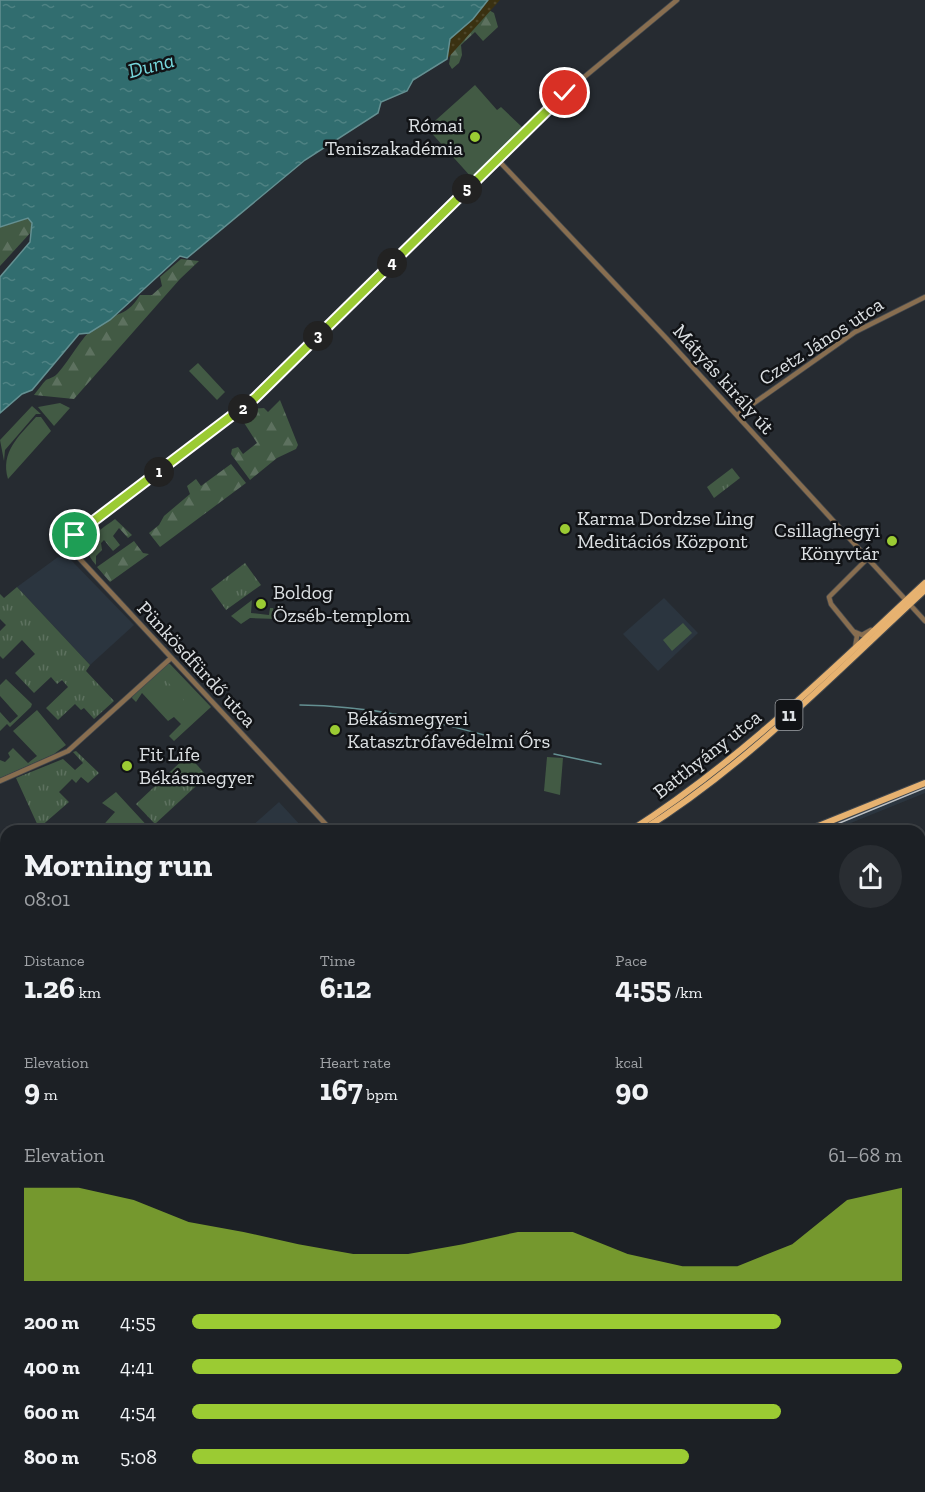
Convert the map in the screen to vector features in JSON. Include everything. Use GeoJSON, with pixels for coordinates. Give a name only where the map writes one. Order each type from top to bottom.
{"type":"FeatureCollection","features":[{"type":"Feature","properties":{"kind":"main road","name":"11"},"geometry":{"type":"LineString","coordinates":[[908,602],[925,583]]}},
{"type":"Feature","properties":{"kind":"main road","name":"11"},"geometry":{"type":"LineString","coordinates":[[908,602],[925,590]]}},
{"type":"Feature","properties":{"kind":"main road","name":"Batthyány utca"},"geometry":{"type":"LineString","coordinates":[[639,825],[731,760],[877,627],[908,602]]}},
{"type":"Feature","properties":{"kind":"main road","name":"Batthyány utca"},"geometry":{"type":"LineString","coordinates":[[649,825],[747,754],[908,602]]}},
{"type":"Feature","properties":{"kind":"main road"},"geometry":{"type":"LineString","coordinates":[[821,825],[925,783]]}},
{"type":"Feature","properties":{"kind":"street"},"geometry":{"type":"LineString","coordinates":[[498,160],[572,87],[677,0]]}},
{"type":"Feature","properties":{"kind":"street","name":"Mátyás király út"},"geometry":{"type":"LineString","coordinates":[[498,160],[925,621]]}},
{"type":"Feature","properties":{"kind":"street","name":"Pünkösdfürdő utca"},"geometry":{"type":"LineString","coordinates":[[326,825],[66,544],[246,406],[498,160]]}},
{"type":"Feature","properties":{"kind":"street","name":"Czetz János utca"},"geometry":{"type":"LineString","coordinates":[[737,416],[855,332],[925,297]]}},
{"type":"Feature","properties":{"kind":"street"},"geometry":{"type":"LineString","coordinates":[[853,650],[858,639],[855,632],[829,602],[829,595],[868,558]]}},
{"type":"Feature","properties":{"kind":"street"},"geometry":{"type":"LineString","coordinates":[[855,632],[864,635],[877,627]]}},
{"type":"Feature","properties":{"kind":"street"},"geometry":{"type":"LineString","coordinates":[[0,781],[68,751],[171,658]]}},
{"type":"Feature","properties":{"kind":"shaded area"},"geometry":{"type":"Polygon","coordinates":[[[58,557],[71,560],[134,625],[90,665],[17,587],[58,557]]]}},
{"type":"Feature","properties":{"kind":"shaded area"},"geometry":{"type":"Polygon","coordinates":[[[664,598],[698,633],[658,671],[623,634],[664,598]]]}},
{"type":"Feature","properties":{"kind":"shaded area"},"geometry":{"type":"Polygon","coordinates":[[[925,786],[925,793],[846,825],[831,825],[925,786]]]}},
{"type":"Feature","properties":{"kind":"shaded area"},"geometry":{"type":"Polygon","coordinates":[[[279,802],[300,825],[253,825],[279,802]]]}},
{"type":"Feature","properties":{"kind":"green space"},"geometry":{"type":"Polygon","coordinates":[[[487,9],[494,13],[498,27],[483,41],[475,32],[461,45],[462,55],[459,63],[452,69],[449,64],[452,47],[487,9]]]}},
{"type":"Feature","properties":{"kind":"green space","name":"Római Teniszakadémia"},"geometry":{"type":"Polygon","coordinates":[[[475,85],[497,110],[501,107],[523,128],[472,178],[427,128],[475,85]]]}},
{"type":"Feature","properties":{"kind":"green space"},"geometry":{"type":"Polygon","coordinates":[[[28,218],[33,230],[0,266],[0,227],[28,218]]]}},
{"type":"Feature","properties":{"kind":"green space"},"geometry":{"type":"Polygon","coordinates":[[[181,259],[199,261],[180,279],[74,399],[34,395],[46,380],[58,373],[96,325],[102,320],[129,309],[140,295],[152,295],[162,286],[160,277],[181,259]]]}},
{"type":"Feature","properties":{"kind":"green space"},"geometry":{"type":"Polygon","coordinates":[[[198,363],[225,392],[217,400],[189,371],[198,363]]]}},
{"type":"Feature","properties":{"kind":"green space"},"geometry":{"type":"Polygon","coordinates":[[[280,400],[298,445],[296,449],[277,458],[250,480],[231,454],[232,449],[238,447],[243,454],[257,443],[241,418],[252,409],[264,408],[268,412],[280,400]]]}},
{"type":"Feature","properties":{"kind":"green space"},"geometry":{"type":"Polygon","coordinates":[[[60,403],[70,408],[54,426],[38,407],[60,403]]]}},
{"type":"Feature","properties":{"kind":"green space"},"geometry":{"type":"Polygon","coordinates":[[[32,406],[41,414],[36,414],[5,450],[4,461],[0,440],[32,406]]]}},
{"type":"Feature","properties":{"kind":"green space"},"geometry":{"type":"Polygon","coordinates":[[[36,417],[41,417],[51,431],[8,479],[6,469],[9,453],[18,438],[36,417]]]}},
{"type":"Feature","properties":{"kind":"green space"},"geometry":{"type":"Polygon","coordinates":[[[231,464],[246,483],[160,547],[149,533],[159,525],[164,516],[190,494],[187,486],[196,479],[201,486],[231,464]]]}},
{"type":"Feature","properties":{"kind":"green space"},"geometry":{"type":"Polygon","coordinates":[[[732,468],[740,478],[714,498],[707,487],[732,468]]]}},
{"type":"Feature","properties":{"kind":"green space"},"geometry":{"type":"Polygon","coordinates":[[[115,519],[132,535],[128,538],[119,528],[113,536],[120,545],[113,551],[104,540],[101,543],[102,550],[96,556],[96,565],[90,557],[89,544],[96,533],[115,519]]]}},
{"type":"Feature","properties":{"kind":"green space"},"geometry":{"type":"Polygon","coordinates":[[[134,541],[143,553],[149,554],[110,582],[97,567],[134,541]]]}},
{"type":"Feature","properties":{"kind":"green space"},"geometry":{"type":"Polygon","coordinates":[[[245,563],[261,585],[226,610],[211,589],[245,563]]]}},
{"type":"Feature","properties":{"kind":"green space"},"geometry":{"type":"Polygon","coordinates":[[[17,587],[90,665],[86,671],[114,701],[94,719],[84,708],[81,710],[75,704],[58,720],[46,708],[68,687],[62,680],[57,684],[51,677],[34,693],[15,673],[35,654],[22,640],[3,659],[0,656],[0,631],[6,625],[0,619],[0,594],[4,598],[17,587]]]}},
{"type":"Feature","properties":{"kind":"green space"},"geometry":{"type":"Polygon","coordinates":[[[252,600],[251,613],[269,615],[270,608],[273,608],[277,619],[250,618],[241,624],[231,616],[252,600]]]}},
{"type":"Feature","properties":{"kind":"green space"},"geometry":{"type":"Polygon","coordinates":[[[683,623],[692,633],[672,651],[663,640],[683,623]]]}},
{"type":"Feature","properties":{"kind":"green space"},"geometry":{"type":"Polygon","coordinates":[[[166,664],[170,664],[211,707],[174,741],[169,736],[181,724],[174,717],[168,721],[142,693],[136,702],[132,698],[133,694],[166,664]]]}},
{"type":"Feature","properties":{"kind":"green space"},"geometry":{"type":"Polygon","coordinates":[[[6,679],[32,704],[10,727],[7,724],[0,731],[0,712],[10,723],[18,716],[0,696],[0,685],[6,679]]]}},
{"type":"Feature","properties":{"kind":"green space"},"geometry":{"type":"Polygon","coordinates":[[[166,680],[184,700],[173,709],[155,691],[166,680]]]}},
{"type":"Feature","properties":{"kind":"green space"},"geometry":{"type":"Polygon","coordinates":[[[37,710],[66,745],[54,754],[0,778],[0,760],[5,762],[10,757],[8,753],[13,748],[28,763],[37,756],[13,731],[37,710]]]}},
{"type":"Feature","properties":{"kind":"green space"},"geometry":{"type":"Polygon","coordinates":[[[76,751],[99,773],[88,783],[81,777],[76,783],[72,779],[59,792],[69,802],[42,825],[38,825],[16,778],[63,759],[75,770],[83,763],[73,752],[76,751]]]}},
{"type":"Feature","properties":{"kind":"green space"},"geometry":{"type":"Polygon","coordinates":[[[188,755],[207,776],[155,824],[136,804],[188,755]]]}},
{"type":"Feature","properties":{"kind":"green space"},"geometry":{"type":"Polygon","coordinates":[[[547,757],[563,758],[560,795],[544,791],[547,757]]]}},
{"type":"Feature","properties":{"kind":"green space"},"geometry":{"type":"Polygon","coordinates":[[[116,792],[146,825],[103,825],[115,812],[102,803],[116,792]]]}},
{"type":"Feature","properties":{"kind":"sand"},"geometry":{"type":"Polygon","coordinates":[[[488,0],[500,0],[447,59],[450,39],[473,19],[488,0]]]}},
{"type":"Feature","properties":{"kind":"water","name":"Duna"},"geometry":{"type":"Polygon","coordinates":[[[0,0],[488,0],[473,19],[450,39],[447,59],[413,80],[407,91],[381,102],[378,113],[305,160],[187,258],[180,256],[110,320],[89,333],[79,334],[32,390],[22,394],[0,413],[0,277],[30,242],[32,223],[28,218],[0,227],[0,0]]]}},
{"type":"Feature","properties":{"kind":"waterway"},"geometry":{"type":"LineString","coordinates":[[300,705],[395,714],[488,736]]}},
{"type":"Feature","properties":{"kind":"waterway"},"geometry":{"type":"LineString","coordinates":[[554,754],[601,764]]}},
{"type":"Feature","properties":{"kind":"tram line"},"geometry":{"type":"LineString","coordinates":[[835,825],[925,788]]}},
{"type":"Feature","properties":{"kind":"place","name":"Római Teniszakadémia"},"geometry":{"type":"Point","coordinates":[475,137]}},
{"type":"Feature","properties":{"kind":"place","name":"Karma Dordzse Ling Meditációs Központ"},"geometry":{"type":"Point","coordinates":[565,529]}},
{"type":"Feature","properties":{"kind":"place","name":"Csillaghegyi Könyvtár"},"geometry":{"type":"Point","coordinates":[892,541]}},
{"type":"Feature","properties":{"kind":"place","name":"Boldog Özséb-templom"},"geometry":{"type":"Point","coordinates":[261,604]}},
{"type":"Feature","properties":{"kind":"place","name":"Békásmegyeri Katasztrófavédelmi Őrs"},"geometry":{"type":"Point","coordinates":[335,730]}},
{"type":"Feature","properties":{"kind":"place","name":"Fit Life Békásmegyer"},"geometry":{"type":"Point","coordinates":[127,766]}},
{"type":"Feature","properties":{"kind":"route"},"geometry":{"type":"LineString","coordinates":[[75,535],[211,434],[255,398],[565,93]]}}]}
